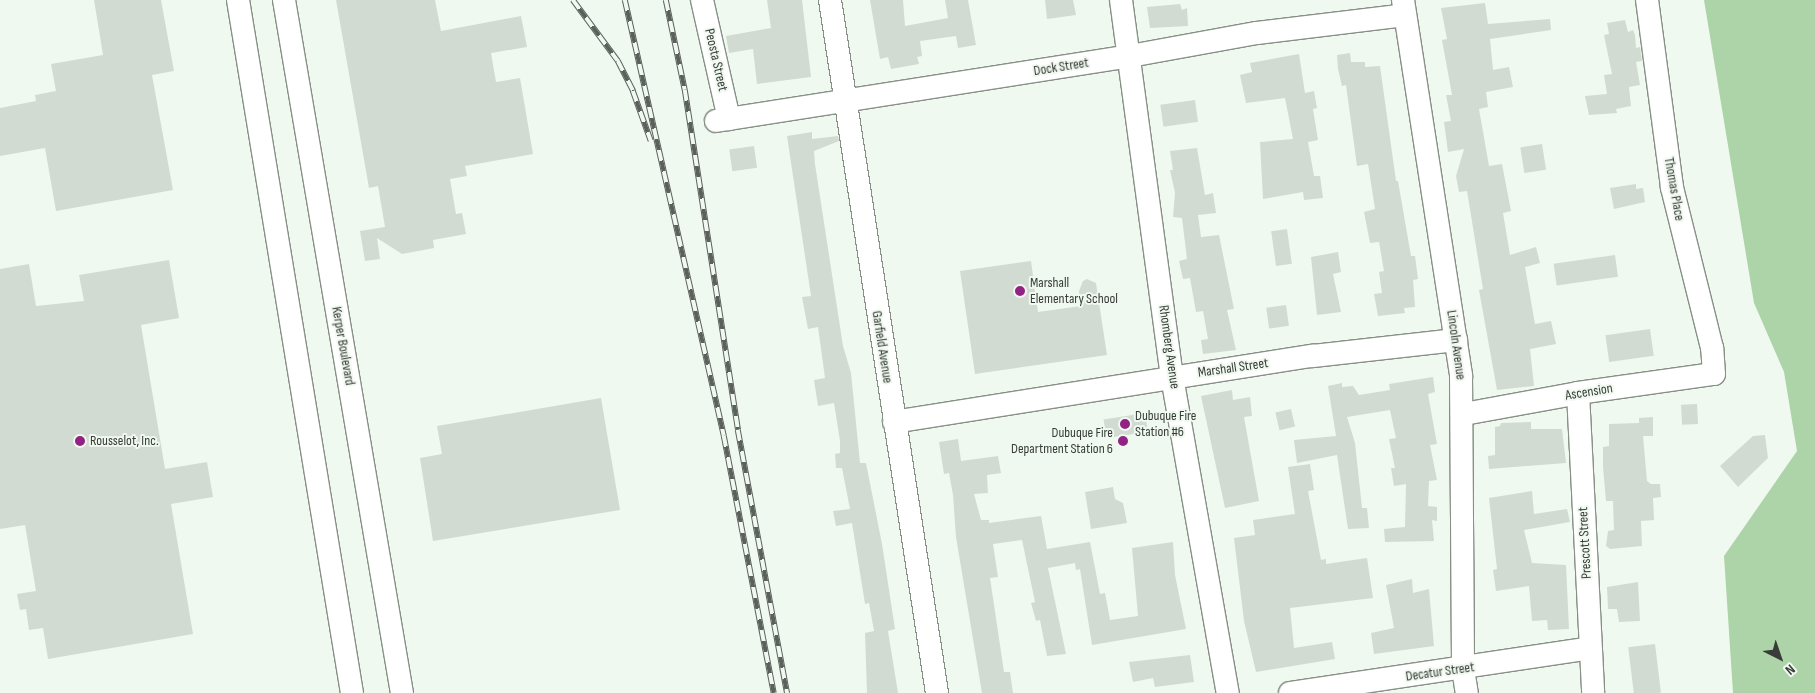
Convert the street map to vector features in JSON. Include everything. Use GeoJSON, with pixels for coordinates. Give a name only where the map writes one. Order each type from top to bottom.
{"type":"FeatureCollection","features":[{"type":"Feature","properties":{"kind":"street"},"geometry":{"type":"LineString","coordinates":[[238,0],[352,693]]}},
{"type":"Feature","properties":{"kind":"street","name":"Kerper Boulevard"},"geometry":{"type":"LineString","coordinates":[[284,0],[402,693]]}},
{"type":"Feature","properties":{"kind":"street","name":"Peosta Street"},"geometry":{"type":"LineString","coordinates":[[702,0],[723,120]]}},
{"type":"Feature","properties":{"kind":"street","name":"Garfield Avenue"},"geometry":{"type":"LineString","coordinates":[[830,0],[937,693]]}},
{"type":"Feature","properties":{"kind":"street","name":"Rhomberg Avenue"},"geometry":{"type":"LineString","coordinates":[[1121,0],[1172,377],[1228,693]]}},
{"type":"Feature","properties":{"kind":"street","name":"Thomas Place"},"geometry":{"type":"LineString","coordinates":[[1647,0],[1672,187],[1712,348],[1714,374]]}},
{"type":"Feature","properties":{"kind":"street","name":"Dock Street"},"geometry":{"type":"LineString","coordinates":[[723,120],[1130,56],[1404,7]]}},
{"type":"Feature","properties":{"kind":"street","name":"Lincoln Avenue"},"geometry":{"type":"LineString","coordinates":[[1404,7],[1456,340],[1464,414],[1463,669],[1467,693]]}},
{"type":"Feature","properties":{"kind":"street","name":"Marshall Street"},"geometry":{"type":"LineString","coordinates":[[894,422],[1172,377],[1456,340]]}},
{"type":"Feature","properties":{"kind":"street","name":"Ascension"},"geometry":{"type":"LineString","coordinates":[[1464,414],[1578,393],[1714,374]]}},
{"type":"Feature","properties":{"kind":"street","name":"Prescott Street"},"geometry":{"type":"LineString","coordinates":[[1578,393],[1593,693]]}},
{"type":"Feature","properties":{"kind":"street","name":"Decatur Street"},"geometry":{"type":"LineString","coordinates":[[1290,693],[1463,669],[1590,648]]}},
{"type":"Feature","properties":{"kind":"green space"},"geometry":{"type":"Polygon","coordinates":[[[1704,0],[1815,0],[1815,693],[1733,693],[1724,556],[1797,451],[1784,372],[1754,303],[1704,0]]]}},
{"type":"Feature","properties":{"kind":"building"},"geometry":{"type":"Polygon","coordinates":[[[94,0],[161,0],[174,71],[152,75],[173,190],[56,211],[45,148],[0,156],[0,108],[36,101],[35,95],[56,91],[51,64],[103,55],[94,0]]]}},
{"type":"Feature","properties":{"kind":"building"},"geometry":{"type":"Polygon","coordinates":[[[336,0],[435,0],[441,31],[521,16],[527,47],[491,53],[496,82],[520,78],[533,154],[465,166],[467,176],[450,179],[456,214],[462,213],[466,234],[433,240],[434,248],[402,254],[377,238],[380,259],[365,261],[360,231],[385,227],[378,186],[369,188],[336,0]]]}},
{"type":"Feature","properties":{"kind":"building"},"geometry":{"type":"Polygon","coordinates":[[[767,0],[802,0],[811,77],[757,84],[753,49],[729,53],[726,36],[771,28],[767,0]]]}},
{"type":"Feature","properties":{"kind":"building"},"geometry":{"type":"Polygon","coordinates":[[[870,0],[903,0],[905,26],[948,18],[945,0],[968,0],[976,45],[958,48],[956,36],[920,41],[922,56],[917,57],[919,64],[891,69],[888,57],[880,59],[870,0]]]}},
{"type":"Feature","properties":{"kind":"building"},"geometry":{"type":"Polygon","coordinates":[[[1045,0],[1073,0],[1076,15],[1047,19],[1045,0]]]}},
{"type":"Feature","properties":{"kind":"building"},"geometry":{"type":"Polygon","coordinates":[[[1485,3],[1488,24],[1550,19],[1551,30],[1490,39],[1493,70],[1509,67],[1513,87],[1486,92],[1488,107],[1479,109],[1489,166],[1502,164],[1511,211],[1503,213],[1510,255],[1536,247],[1540,263],[1525,267],[1535,324],[1551,321],[1556,344],[1530,349],[1534,386],[1497,390],[1479,290],[1483,289],[1467,191],[1459,192],[1456,176],[1464,149],[1448,152],[1444,122],[1451,121],[1446,95],[1452,95],[1442,40],[1447,39],[1441,8],[1485,3]]]}},
{"type":"Feature","properties":{"kind":"building"},"geometry":{"type":"Polygon","coordinates":[[[1180,4],[1182,10],[1187,8],[1188,26],[1150,28],[1147,7],[1180,4]]]}},
{"type":"Feature","properties":{"kind":"building"},"geometry":{"type":"Polygon","coordinates":[[[1625,20],[1628,32],[1633,30],[1635,35],[1636,48],[1640,47],[1642,61],[1636,62],[1640,85],[1629,87],[1631,106],[1616,109],[1617,113],[1589,115],[1585,96],[1607,94],[1604,75],[1612,74],[1604,35],[1609,34],[1607,23],[1625,20]]]}},
{"type":"Feature","properties":{"kind":"building"},"geometry":{"type":"Polygon","coordinates":[[[1350,53],[1351,62],[1365,62],[1365,67],[1380,66],[1396,181],[1398,181],[1411,256],[1415,256],[1418,279],[1413,280],[1415,307],[1404,308],[1405,313],[1378,316],[1374,294],[1382,293],[1379,272],[1384,271],[1379,242],[1370,243],[1364,212],[1375,209],[1368,164],[1357,166],[1346,85],[1342,86],[1338,69],[1337,55],[1350,53]]]}},
{"type":"Feature","properties":{"kind":"building"},"geometry":{"type":"Polygon","coordinates":[[[1299,54],[1305,93],[1314,91],[1317,108],[1313,109],[1318,140],[1308,142],[1314,176],[1320,176],[1323,198],[1304,200],[1303,192],[1263,199],[1260,142],[1293,139],[1285,98],[1246,103],[1240,75],[1252,72],[1250,63],[1299,54]]]}},
{"type":"Feature","properties":{"kind":"building"},"geometry":{"type":"Polygon","coordinates":[[[1195,100],[1198,122],[1163,127],[1160,105],[1195,100]]]}},
{"type":"Feature","properties":{"kind":"building"},"geometry":{"type":"Polygon","coordinates":[[[812,132],[812,139],[838,136],[839,141],[814,151],[815,164],[843,346],[851,373],[860,463],[866,463],[882,544],[895,629],[888,631],[898,693],[867,693],[865,633],[874,631],[869,603],[865,604],[852,523],[836,526],[833,511],[850,509],[842,468],[836,468],[835,454],[840,453],[840,441],[834,403],[818,406],[814,380],[825,378],[818,327],[808,329],[802,297],[811,296],[787,136],[812,132]]]}},
{"type":"Feature","properties":{"kind":"building"},"geometry":{"type":"Polygon","coordinates":[[[1542,144],[1546,170],[1524,173],[1520,147],[1542,144]]]}},
{"type":"Feature","properties":{"kind":"building"},"geometry":{"type":"Polygon","coordinates":[[[754,146],[757,168],[732,171],[729,149],[754,146]]]}},
{"type":"Feature","properties":{"kind":"building"},"geometry":{"type":"Polygon","coordinates":[[[1197,148],[1205,195],[1213,193],[1216,213],[1198,215],[1201,237],[1219,235],[1234,309],[1227,310],[1236,350],[1203,354],[1201,340],[1208,339],[1203,311],[1196,312],[1190,278],[1183,279],[1179,261],[1187,259],[1182,218],[1173,217],[1175,193],[1170,170],[1173,170],[1170,151],[1197,148]]]}},
{"type":"Feature","properties":{"kind":"building"},"geometry":{"type":"Polygon","coordinates":[[[1636,184],[1636,189],[1643,188],[1645,202],[1614,209],[1610,188],[1636,184]]]}},
{"type":"Feature","properties":{"kind":"building"},"geometry":{"type":"Polygon","coordinates":[[[1287,229],[1292,264],[1276,266],[1271,231],[1287,229]]]}},
{"type":"Feature","properties":{"kind":"building"},"geometry":{"type":"Polygon","coordinates":[[[1338,252],[1341,272],[1333,274],[1341,312],[1317,315],[1311,257],[1338,252]]]}},
{"type":"Feature","properties":{"kind":"building"},"geometry":{"type":"Polygon","coordinates":[[[1615,255],[1618,277],[1557,285],[1554,264],[1615,255]]]}},
{"type":"Feature","properties":{"kind":"building","name":"Rousselot, Inc."},"geometry":{"type":"Polygon","coordinates":[[[169,260],[179,318],[141,325],[165,469],[207,462],[213,497],[171,504],[193,634],[48,659],[43,628],[29,630],[26,609],[20,610],[17,594],[36,591],[25,525],[0,529],[0,269],[29,264],[36,306],[84,301],[79,275],[169,260]]]}},
{"type":"Feature","properties":{"kind":"building"},"geometry":{"type":"Polygon","coordinates":[[[1031,261],[1038,312],[1081,306],[1079,291],[1083,281],[1087,279],[1096,283],[1107,355],[975,374],[960,271],[1031,261]]]}},
{"type":"Feature","properties":{"kind":"building"},"geometry":{"type":"Polygon","coordinates":[[[1286,305],[1289,326],[1269,329],[1266,308],[1286,305]]]}},
{"type":"Feature","properties":{"kind":"building"},"geometry":{"type":"Polygon","coordinates":[[[1650,329],[1654,356],[1609,362],[1605,335],[1650,329]]]}},
{"type":"Feature","properties":{"kind":"building"},"geometry":{"type":"Polygon","coordinates":[[[1433,377],[1435,392],[1428,394],[1437,444],[1430,445],[1437,480],[1429,481],[1428,506],[1437,507],[1437,521],[1432,520],[1434,541],[1385,542],[1384,529],[1405,527],[1406,484],[1394,486],[1391,468],[1395,468],[1389,439],[1396,438],[1390,410],[1347,417],[1355,443],[1362,508],[1367,508],[1369,528],[1348,529],[1337,455],[1297,463],[1294,440],[1336,436],[1328,386],[1342,383],[1342,387],[1353,386],[1359,395],[1390,390],[1389,384],[1433,377]]]}},
{"type":"Feature","properties":{"kind":"building"},"geometry":{"type":"Polygon","coordinates":[[[1232,390],[1233,400],[1250,397],[1252,416],[1244,417],[1259,501],[1225,508],[1201,396],[1232,390]]]}},
{"type":"Feature","properties":{"kind":"building"},"geometry":{"type":"Polygon","coordinates":[[[601,398],[620,510],[433,541],[420,458],[442,454],[437,426],[601,398]]]}},
{"type":"Feature","properties":{"kind":"building"},"geometry":{"type":"Polygon","coordinates":[[[1697,404],[1698,424],[1682,425],[1681,405],[1697,404]]]}},
{"type":"Feature","properties":{"kind":"building"},"geometry":{"type":"Polygon","coordinates":[[[1291,409],[1295,427],[1279,430],[1275,413],[1291,409]]]}},
{"type":"Feature","properties":{"kind":"building","name":"Dubuque Fire Station #6"},"geometry":{"type":"Polygon","coordinates":[[[1145,413],[1148,432],[1106,438],[1104,420],[1145,413]]]}},
{"type":"Feature","properties":{"kind":"building"},"geometry":{"type":"Polygon","coordinates":[[[1653,417],[1653,436],[1643,436],[1647,481],[1651,484],[1660,484],[1661,497],[1653,498],[1654,520],[1641,521],[1642,546],[1610,549],[1606,546],[1608,531],[1614,530],[1613,501],[1606,501],[1603,467],[1603,447],[1609,446],[1609,424],[1639,423],[1639,418],[1653,417]]]}},
{"type":"Feature","properties":{"kind":"building"},"geometry":{"type":"Polygon","coordinates":[[[1531,422],[1531,429],[1562,429],[1566,463],[1489,469],[1488,456],[1495,455],[1495,427],[1500,426],[1501,423],[1531,422]]]}},
{"type":"Feature","properties":{"kind":"building"},"geometry":{"type":"Polygon","coordinates":[[[1765,435],[1768,458],[1738,487],[1720,466],[1753,436],[1765,435]]]}},
{"type":"Feature","properties":{"kind":"building"},"geometry":{"type":"Polygon","coordinates":[[[958,439],[961,461],[998,456],[1001,473],[987,475],[988,493],[974,494],[981,520],[989,520],[989,523],[1041,516],[1047,549],[1090,542],[1100,594],[1105,593],[1110,620],[1138,616],[1132,548],[1173,542],[1175,575],[1186,629],[1092,645],[1080,569],[1076,570],[1075,563],[1048,568],[1066,654],[1047,656],[1040,620],[1036,621],[1031,603],[1035,602],[1022,540],[993,544],[998,577],[990,578],[1004,672],[1010,672],[1013,693],[982,693],[956,537],[953,495],[949,473],[944,474],[939,442],[958,439]]]}},
{"type":"Feature","properties":{"kind":"building"},"geometry":{"type":"Polygon","coordinates":[[[1310,464],[1314,490],[1308,491],[1321,560],[1326,559],[1326,564],[1367,558],[1373,598],[1290,608],[1294,648],[1332,642],[1335,659],[1256,672],[1244,621],[1234,538],[1255,535],[1253,520],[1295,514],[1288,467],[1310,464]]]}},
{"type":"Feature","properties":{"kind":"building"},"geometry":{"type":"Polygon","coordinates":[[[1113,487],[1115,499],[1123,503],[1127,523],[1091,529],[1085,492],[1113,487]]]}},
{"type":"Feature","properties":{"kind":"building"},"geometry":{"type":"Polygon","coordinates":[[[1532,491],[1534,514],[1567,509],[1570,522],[1524,530],[1532,563],[1566,565],[1569,629],[1548,630],[1547,620],[1532,621],[1529,586],[1496,591],[1493,570],[1497,569],[1489,498],[1532,491]]]}},
{"type":"Feature","properties":{"kind":"building"},"geometry":{"type":"Polygon","coordinates":[[[1412,579],[1413,593],[1429,589],[1434,646],[1374,654],[1371,633],[1394,628],[1386,585],[1412,579]]]}},
{"type":"Feature","properties":{"kind":"building"},"geometry":{"type":"Polygon","coordinates":[[[1638,582],[1640,621],[1619,622],[1617,609],[1608,609],[1607,587],[1638,582]]]}},
{"type":"Feature","properties":{"kind":"building"},"geometry":{"type":"Polygon","coordinates":[[[1655,644],[1661,693],[1634,693],[1628,647],[1655,644]]]}},
{"type":"Feature","properties":{"kind":"building"},"geometry":{"type":"Polygon","coordinates":[[[1190,655],[1194,682],[1155,687],[1153,678],[1133,682],[1129,662],[1190,655]]]}},
{"type":"Feature","properties":{"kind":"railway"},"geometry":{"type":"LineString","coordinates":[[573,0],[618,61],[633,91],[651,141]]}},
{"type":"Feature","properties":{"kind":"railway"},"geometry":{"type":"LineString","coordinates":[[625,0],[724,436],[774,693]]}},
{"type":"Feature","properties":{"kind":"railway"},"geometry":{"type":"LineString","coordinates":[[666,0],[685,90],[738,430],[787,693]]}},
{"type":"Feature","properties":{"kind":"place","name":"Marshall Elementary School"},"geometry":{"type":"Point","coordinates":[1020,291]}},
{"type":"Feature","properties":{"kind":"place","name":"Dubuque Fire Station #6"},"geometry":{"type":"Point","coordinates":[1125,424]}},
{"type":"Feature","properties":{"kind":"place","name":"Rousselot, Inc."},"geometry":{"type":"Point","coordinates":[80,441]}},
{"type":"Feature","properties":{"kind":"place","name":"Dubuque Fire Department Station 6"},"geometry":{"type":"Point","coordinates":[1123,441]}}]}
